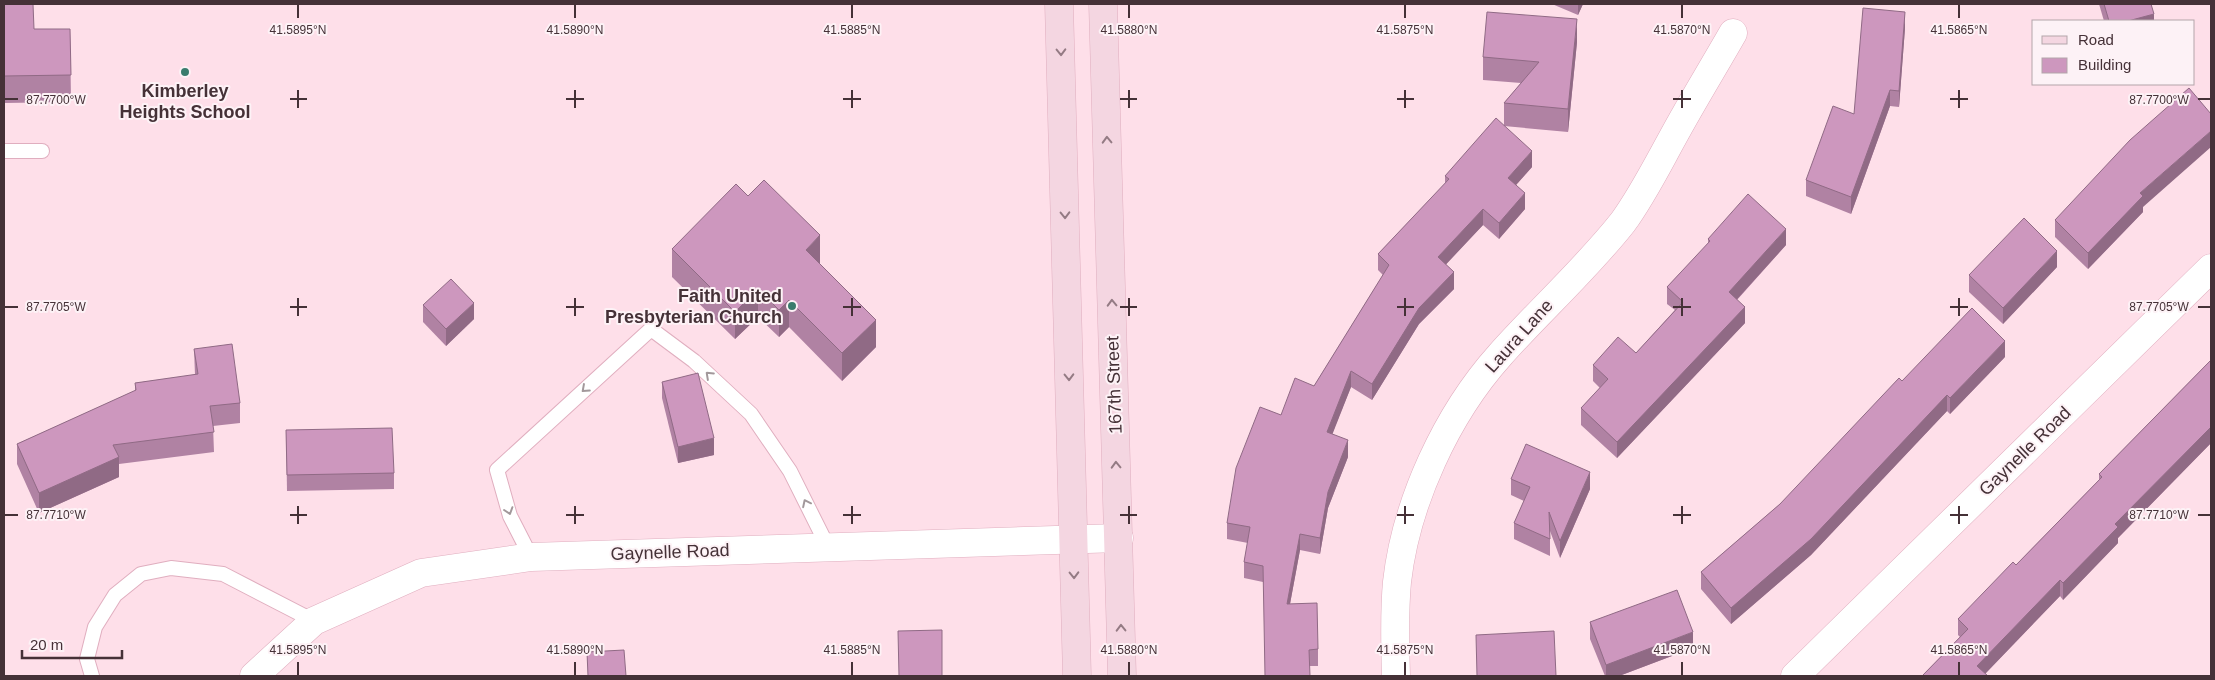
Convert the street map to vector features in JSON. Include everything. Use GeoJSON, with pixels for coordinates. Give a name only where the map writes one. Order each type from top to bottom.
{"type":"FeatureCollection","features":[{"type":"Feature","properties":{"kind":"main road"},"geometry":{"type":"LineString","coordinates":[[1059,4],[1077,676]]}},
{"type":"Feature","properties":{"kind":"main road","name":"167th Street"},"geometry":{"type":"LineString","coordinates":[[1102,4],[1122,676]]}},
{"type":"Feature","properties":{"kind":"street","name":"Laura Lane"},"geometry":{"type":"LineString","coordinates":[[1396,676],[1394,622],[1397,581],[1406,534],[1424,482],[1444,436],[1474,388],[1499,356],[1623,221],[1641,195],[1733,33]]}},
{"type":"Feature","properties":{"kind":"street","name":"Gaynelle Road"},"geometry":{"type":"LineString","coordinates":[[1795,676],[2211,268]]}},
{"type":"Feature","properties":{"kind":"street","name":"Gaynelle Road"},"geometry":{"type":"LineString","coordinates":[[254,676],[314,621],[421,573],[531,557],[1119,538]]}},
{"type":"Feature","properties":{"kind":"lane"},"geometry":{"type":"LineString","coordinates":[[4,151],[42,151]]}},
{"type":"Feature","properties":{"kind":"lane"},"geometry":{"type":"LineString","coordinates":[[531,557],[510,516],[496,470],[651,330],[694,362],[751,414],[790,471],[828,547]]}},
{"type":"Feature","properties":{"kind":"lane"},"geometry":{"type":"LineString","coordinates":[[92,676],[87,659],[95,627],[115,595],[141,574],[171,568],[222,574],[314,621]]}},
{"type":"Feature","properties":{"kind":"building"},"geometry":{"type":"Polygon","coordinates":[[[4,4],[33,4],[34,29],[70,29],[71,75],[4,76],[4,4]]]}},
{"type":"Feature","properties":{"kind":"building"},"geometry":{"type":"Polygon","coordinates":[[[2104,4],[2151,4],[2154,14],[2132,20],[2109,20],[2104,4]]]}},
{"type":"Feature","properties":{"kind":"building"},"geometry":{"type":"Polygon","coordinates":[[[1863,8],[1905,12],[1899,91],[1890,90],[1851,197],[1806,180],[1833,106],[1854,114],[1863,8]]]}},
{"type":"Feature","properties":{"kind":"building"},"geometry":{"type":"Polygon","coordinates":[[[1487,12],[1577,19],[1568,109],[1504,103],[1539,62],[1483,57],[1487,12]]]}},
{"type":"Feature","properties":{"kind":"building"},"geometry":{"type":"Polygon","coordinates":[[[2189,88],[2211,114],[2211,131],[2140,193],[2143,196],[2088,253],[2055,220],[2130,140],[2189,88]]]}},
{"type":"Feature","properties":{"kind":"building"},"geometry":{"type":"Polygon","coordinates":[[[1496,118],[1532,151],[1508,178],[1525,193],[1499,223],[1483,209],[1438,257],[1454,272],[1419,308],[1372,384],[1351,371],[1327,432],[1348,440],[1328,492],[1320,538],[1300,534],[1287,604],[1317,603],[1318,649],[1309,650],[1310,676],[1265,676],[1263,566],[1244,562],[1250,527],[1227,523],[1236,468],[1260,407],[1281,415],[1295,378],[1314,386],[1389,265],[1378,254],[1449,179],[1445,176],[1496,118]]]}},
{"type":"Feature","properties":{"kind":"building"},"geometry":{"type":"Polygon","coordinates":[[[764,180],[820,235],[806,250],[876,320],[842,353],[789,300],[779,310],[758,289],[735,312],[672,249],[736,184],[748,196],[764,180]]]}},
{"type":"Feature","properties":{"kind":"building"},"geometry":{"type":"Polygon","coordinates":[[[1748,194],[1786,229],[1729,292],[1745,307],[1617,442],[1581,408],[1608,379],[1593,365],[1618,337],[1636,353],[1683,302],[1667,287],[1710,241],[1708,239],[1748,194]]]}},
{"type":"Feature","properties":{"kind":"building"},"geometry":{"type":"Polygon","coordinates":[[[2024,218],[2057,251],[2003,308],[1969,275],[2024,218]]]}},
{"type":"Feature","properties":{"kind":"building"},"geometry":{"type":"Polygon","coordinates":[[[451,279],[474,303],[446,329],[423,305],[451,279]]]}},
{"type":"Feature","properties":{"kind":"building"},"geometry":{"type":"Polygon","coordinates":[[[1972,308],[2005,341],[1950,398],[1947,395],[1811,539],[1731,608],[1701,572],[1780,504],[1899,378],[1902,381],[1972,308]]]}},
{"type":"Feature","properties":{"kind":"building"},"geometry":{"type":"Polygon","coordinates":[[[232,344],[240,403],[210,406],[214,432],[113,445],[119,457],[39,493],[17,444],[136,390],[135,383],[198,374],[194,349],[232,344]]]}},
{"type":"Feature","properties":{"kind":"building"},"geometry":{"type":"Polygon","coordinates":[[[2211,360],[2211,427],[2115,524],[2118,527],[2063,583],[2060,580],[1977,666],[1988,676],[1922,676],[1968,629],[1958,619],[2013,562],[2016,565],[2102,477],[2099,474],[2211,360]]]}},
{"type":"Feature","properties":{"kind":"building"},"geometry":{"type":"Polygon","coordinates":[[[698,373],[714,438],[678,447],[662,382],[698,373]]]}},
{"type":"Feature","properties":{"kind":"building"},"geometry":{"type":"Polygon","coordinates":[[[392,428],[394,473],[287,475],[286,430],[392,428]]]}},
{"type":"Feature","properties":{"kind":"building"},"geometry":{"type":"Polygon","coordinates":[[[1526,444],[1590,472],[1560,541],[1549,512],[1550,539],[1514,523],[1530,487],[1511,479],[1526,444]]]}},
{"type":"Feature","properties":{"kind":"building"},"geometry":{"type":"Polygon","coordinates":[[[1677,590],[1693,632],[1606,665],[1590,622],[1677,590]]]}},
{"type":"Feature","properties":{"kind":"building"},"geometry":{"type":"Polygon","coordinates":[[[942,630],[942,676],[899,676],[898,631],[942,630]]]}},
{"type":"Feature","properties":{"kind":"building"},"geometry":{"type":"Polygon","coordinates":[[[1554,631],[1556,676],[1477,676],[1476,635],[1554,631]]]}},
{"type":"Feature","properties":{"kind":"building"},"geometry":{"type":"Polygon","coordinates":[[[624,650],[626,676],[588,676],[587,652],[624,650]]]}},
{"type":"Feature","properties":{"kind":"place","name":"Kimberley Heights School"},"geometry":{"type":"Point","coordinates":[185,72]}},
{"type":"Feature","properties":{"kind":"place","name":"Faith United Presbyterian Church"},"geometry":{"type":"Point","coordinates":[792,306]}}]}
